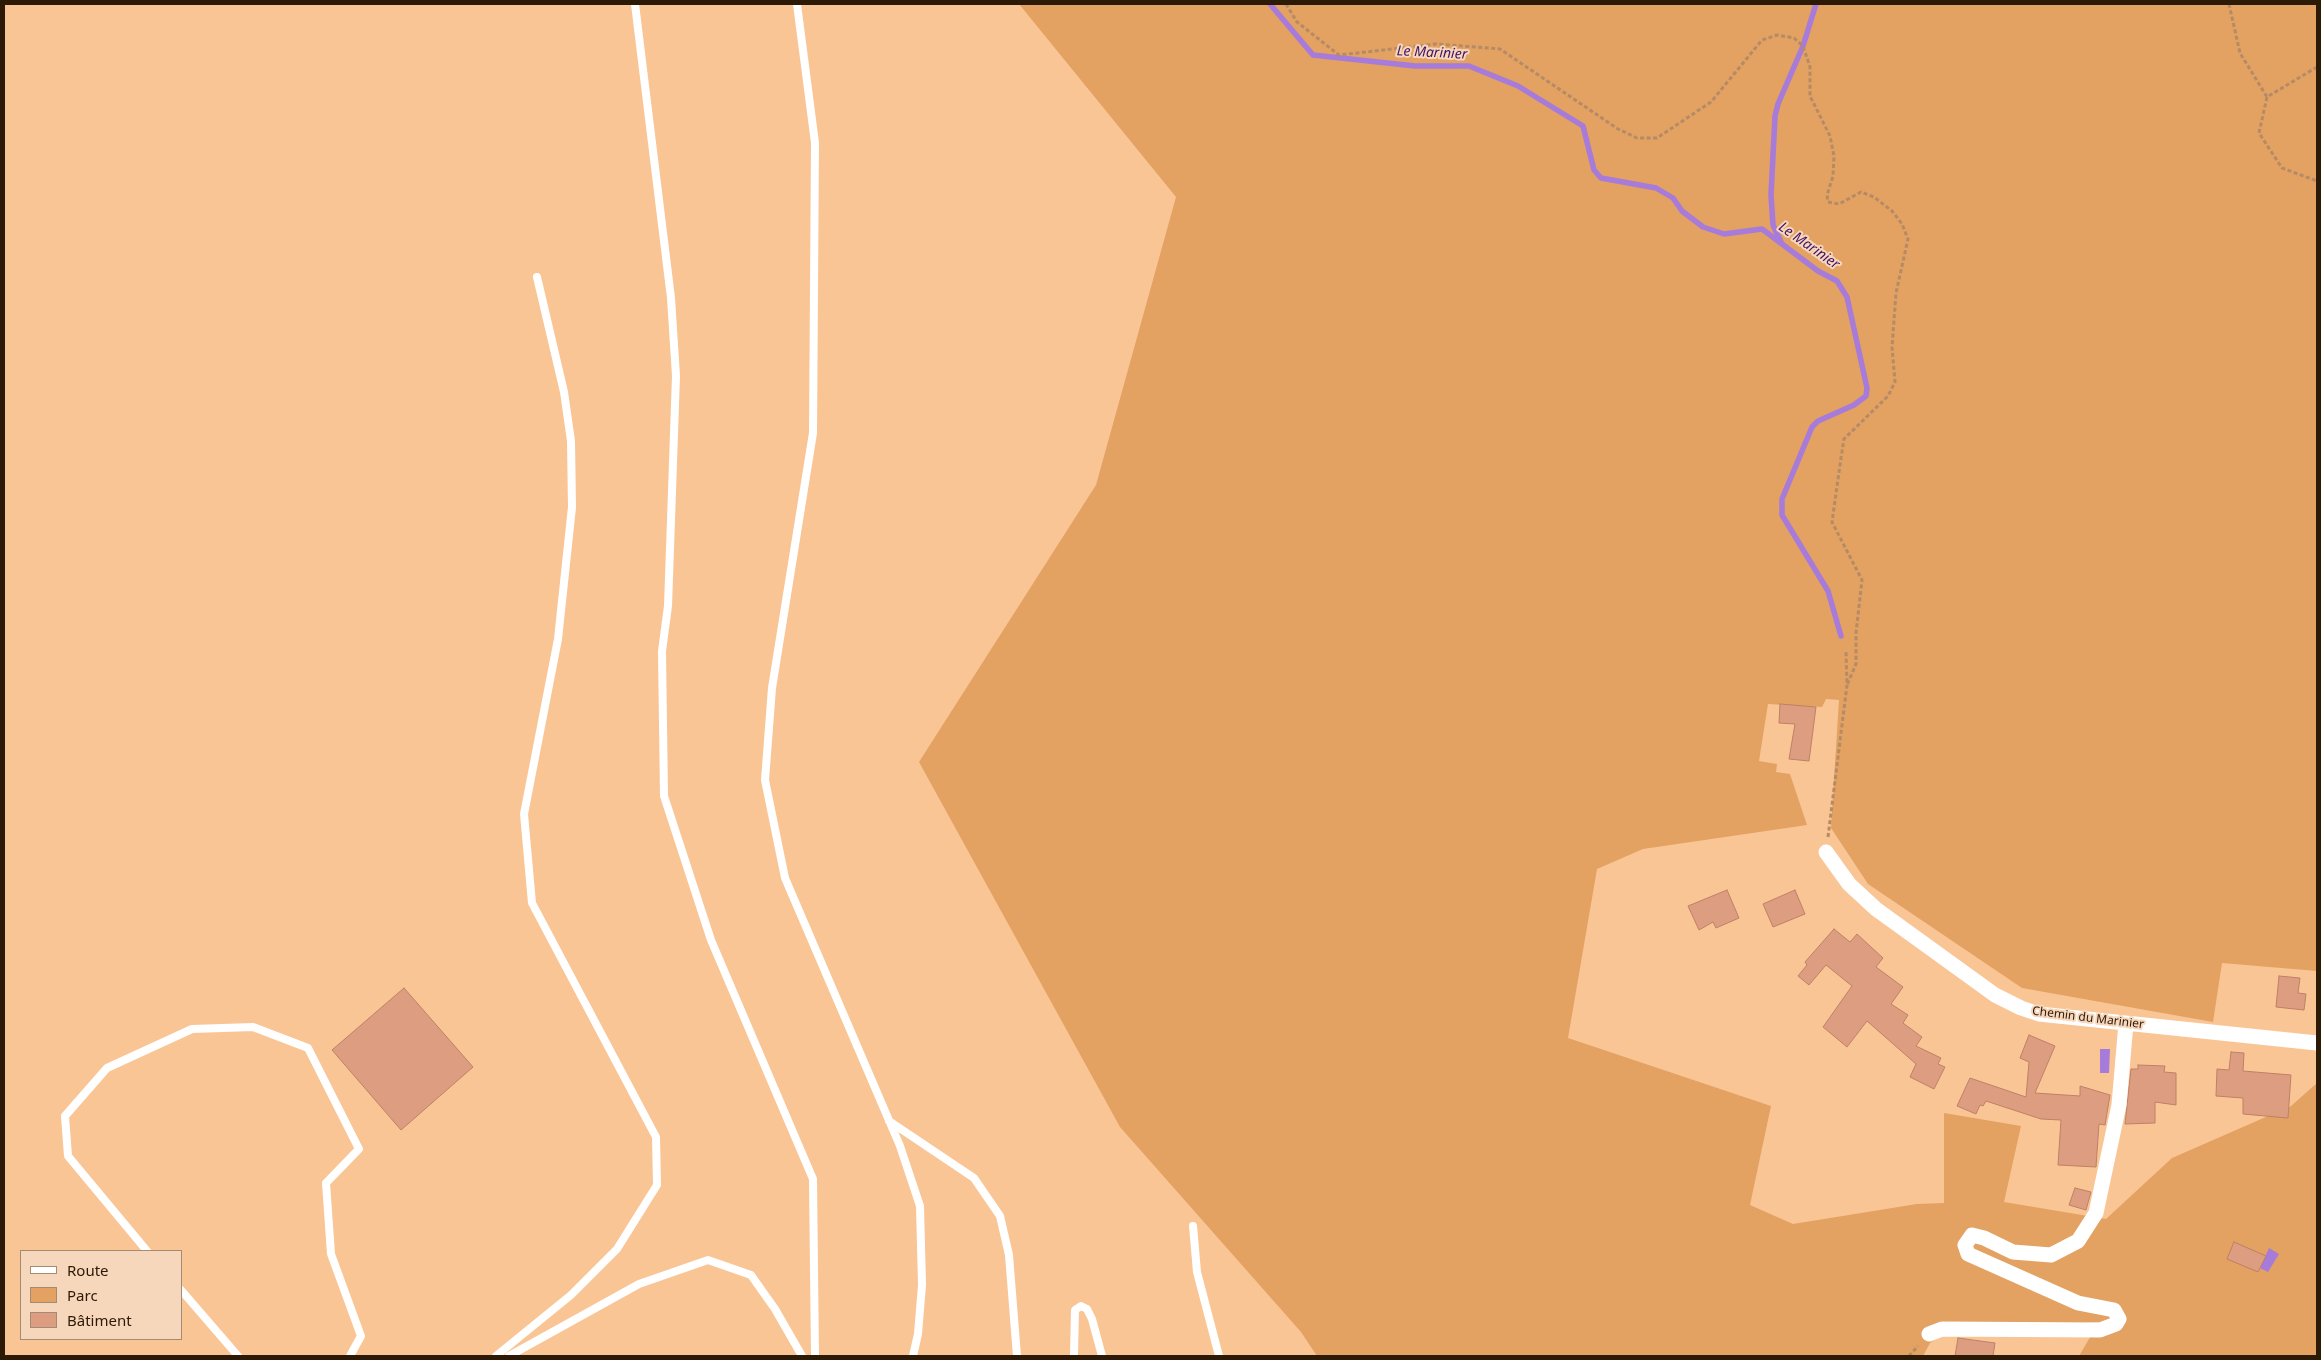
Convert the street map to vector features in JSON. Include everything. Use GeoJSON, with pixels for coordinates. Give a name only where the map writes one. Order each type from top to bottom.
{"type":"FeatureCollection","features":[{"type":"Feature","properties":{"kind":"street","name":"Chemin du Marinier"},"geometry":{"type":"LineString","coordinates":[[1826,852],[1849,884],[1876,909],[1995,995],[2021,1008],[2039,1014],[2317,1043]]}},
{"type":"Feature","properties":{"kind":"street"},"geometry":{"type":"LineString","coordinates":[[1929,1334],[1942,1329],[2100,1330],[2116,1324],[2119,1319],[2114,1310],[2078,1304],[1968,1254],[1965,1245],[1972,1235],[1984,1238],[2014,1252],[2050,1255],[2078,1241],[2096,1213],[2098,1204],[2119,1105],[2126,1023]]}},
{"type":"Feature","properties":{"kind":"lane"},"geometry":{"type":"LineString","coordinates":[[636,4],[671,298],[676,376],[668,606],[662,652],[664,796],[711,940],[812,1179],[816,1356]]}},
{"type":"Feature","properties":{"kind":"lane"},"geometry":{"type":"LineString","coordinates":[[797,4],[814,143],[813,433],[772,688],[765,780],[785,878],[889,1120],[920,1206],[922,1285],[914,1356]]}},
{"type":"Feature","properties":{"kind":"lane"},"geometry":{"type":"LineString","coordinates":[[496,1356],[571,1295],[617,1249],[657,1185],[656,1137],[532,903],[524,814],[558,639],[572,507],[571,441],[564,392],[537,277]]}},
{"type":"Feature","properties":{"kind":"lane"},"geometry":{"type":"LineString","coordinates":[[146,1250],[68,1156],[65,1116],[107,1068],[192,1029],[253,1027],[308,1048],[359,1148],[326,1183],[331,1254],[361,1336],[350,1356]]}},
{"type":"Feature","properties":{"kind":"lane"},"geometry":{"type":"LineString","coordinates":[[889,1120],[974,1178],[1000,1216],[1009,1255],[1017,1356]]}},
{"type":"Feature","properties":{"kind":"lane"},"geometry":{"type":"LineString","coordinates":[[1194,1226],[1197,1272],[1219,1356]]}},
{"type":"Feature","properties":{"kind":"lane"},"geometry":{"type":"LineString","coordinates":[[509,1356],[639,1284],[708,1260],[750,1275],[774,1309],[802,1356]]}},
{"type":"Feature","properties":{"kind":"lane"},"geometry":{"type":"LineString","coordinates":[[182,1291],[238,1356]]}},
{"type":"Feature","properties":{"kind":"lane"},"geometry":{"type":"LineString","coordinates":[[1074,1356],[1075,1310],[1081,1306],[1087,1309],[1092,1319],[1102,1356]]}},
{"type":"Feature","properties":{"kind":"path"},"geometry":{"type":"LineString","coordinates":[[1286,4],[1297,22],[1339,56],[1436,44],[1500,49],[1618,129],[1637,138],[1657,138],[1711,102],[1762,40],[1777,35],[1794,38],[1803,46],[1810,67],[1810,96],[1830,136],[1834,156],[1833,176],[1827,195],[1828,202],[1839,204],[1861,192],[1874,197],[1892,211],[1902,224],[1908,239],[1896,293],[1892,347],[1894,382],[1888,396],[1844,439],[1840,458],[1832,522],[1862,580],[1856,633],[1856,664],[1847,685]]}},
{"type":"Feature","properties":{"kind":"path"},"geometry":{"type":"LineString","coordinates":[[2229,4],[2240,53],[2268,97]]}},
{"type":"Feature","properties":{"kind":"path"},"geometry":{"type":"LineString","coordinates":[[2317,67],[2268,97],[2258,133],[2282,168],[2317,181]]}},
{"type":"Feature","properties":{"kind":"path"},"geometry":{"type":"LineString","coordinates":[[1826,852],[1847,685],[1846,651]]}},
{"type":"Feature","properties":{"kind":"green space"},"geometry":{"type":"Polygon","coordinates":[[[1019,4],[2317,4],[2317,971],[2222,963],[2213,1022],[2022,988],[1868,884],[1831,828],[1839,700],[1826,699],[1822,707],[1768,704],[1759,761],[1777,764],[1776,772],[1790,774],[1807,825],[1643,849],[1597,869],[1568,1038],[1771,1106],[1750,1205],[1793,1224],[1917,1204],[1944,1203],[1944,1113],[2021,1126],[2004,1202],[2106,1219],[2172,1158],[2291,1106],[2317,1083],[2317,1356],[2079,1356],[2099,1322],[2027,1327],[1953,1326],[1930,1343],[1923,1356],[1317,1356],[1301,1332],[1120,1127],[919,762],[1096,485],[1176,197],[1019,4]]]}},
{"type":"Feature","properties":{"kind":"shaded area"},"geometry":{"type":"Polygon","coordinates":[[[2100,1049],[2110,1049],[2109,1073],[2100,1073],[2100,1049]]]}},
{"type":"Feature","properties":{"kind":"shaded area"},"geometry":{"type":"Polygon","coordinates":[[[2269,1248],[2279,1254],[2268,1272],[2260,1268],[2269,1248]]]}},
{"type":"Feature","properties":{"kind":"building"},"geometry":{"type":"Polygon","coordinates":[[[1780,704],[1816,707],[1809,761],[1789,759],[1795,724],[1779,723],[1780,704]]]}},
{"type":"Feature","properties":{"kind":"building"},"geometry":{"type":"Polygon","coordinates":[[[1727,890],[1739,918],[1716,928],[1713,922],[1699,930],[1688,906],[1727,890]]]}},
{"type":"Feature","properties":{"kind":"building"},"geometry":{"type":"Polygon","coordinates":[[[1795,890],[1805,914],[1773,927],[1763,904],[1795,890]]]}},
{"type":"Feature","properties":{"kind":"building"},"geometry":{"type":"Polygon","coordinates":[[[1834,929],[1850,942],[1857,934],[1883,958],[1876,967],[1903,987],[1891,1004],[1908,1015],[1903,1023],[1922,1037],[1916,1046],[1941,1058],[1938,1064],[1945,1067],[1934,1089],[1910,1077],[1916,1064],[1867,1021],[1847,1047],[1823,1027],[1852,986],[1826,965],[1809,985],[1798,976],[1807,965],[1805,962],[1834,929]]]}},
{"type":"Feature","properties":{"kind":"building"},"geometry":{"type":"Polygon","coordinates":[[[2279,976],[2300,978],[2298,993],[2306,994],[2304,1010],[2276,1007],[2279,976]]]}},
{"type":"Feature","properties":{"kind":"building"},"geometry":{"type":"Polygon","coordinates":[[[404,988],[473,1067],[401,1130],[332,1050],[404,988]]]}},
{"type":"Feature","properties":{"kind":"building"},"geometry":{"type":"Polygon","coordinates":[[[2029,1035],[2055,1046],[2035,1093],[2080,1096],[2080,1086],[2110,1095],[2105,1125],[2099,1124],[2096,1167],[2058,1165],[2061,1120],[2041,1119],[1986,1101],[1983,1106],[1980,1105],[1976,1114],[1957,1106],[1970,1078],[2026,1097],[2029,1062],[2020,1058],[2029,1035]]]}},
{"type":"Feature","properties":{"kind":"building"},"geometry":{"type":"Polygon","coordinates":[[[2231,1052],[2244,1053],[2243,1071],[2291,1075],[2288,1118],[2243,1114],[2243,1098],[2216,1096],[2217,1069],[2229,1070],[2231,1052]]]}},
{"type":"Feature","properties":{"kind":"building"},"geometry":{"type":"Polygon","coordinates":[[[2138,1065],[2165,1066],[2164,1072],[2176,1073],[2176,1105],[2155,1102],[2155,1123],[2125,1124],[2131,1069],[2138,1069],[2138,1065]]]}},
{"type":"Feature","properties":{"kind":"building"},"geometry":{"type":"Polygon","coordinates":[[[2075,1188],[2091,1192],[2086,1210],[2069,1205],[2075,1188]]]}},
{"type":"Feature","properties":{"kind":"building"},"geometry":{"type":"Polygon","coordinates":[[[2234,1242],[2266,1256],[2258,1272],[2227,1259],[2234,1242]]]}},
{"type":"Feature","properties":{"kind":"building"},"geometry":{"type":"Polygon","coordinates":[[[1958,1338],[1995,1343],[1993,1356],[1955,1356],[1958,1338]]]}},
{"type":"Feature","properties":{"kind":"waterway","name":"Le Marinier"},"geometry":{"type":"LineString","coordinates":[[1270,4],[1313,55],[1415,66],[1469,66],[1518,86],[1583,126],[1594,170],[1601,178],[1656,188],[1673,198],[1682,211],[1703,227],[1724,234],[1762,229],[1818,271],[1837,281],[1847,297],[1867,388],[1866,396],[1854,405],[1818,421],[1812,427],[1782,499],[1782,515],[1828,591],[1841,636]]}},
{"type":"Feature","properties":{"kind":"waterway"},"geometry":{"type":"LineString","coordinates":[[1781,242],[1773,225],[1771,195],[1775,116],[1778,104],[1803,46],[1816,4]]}}]}
